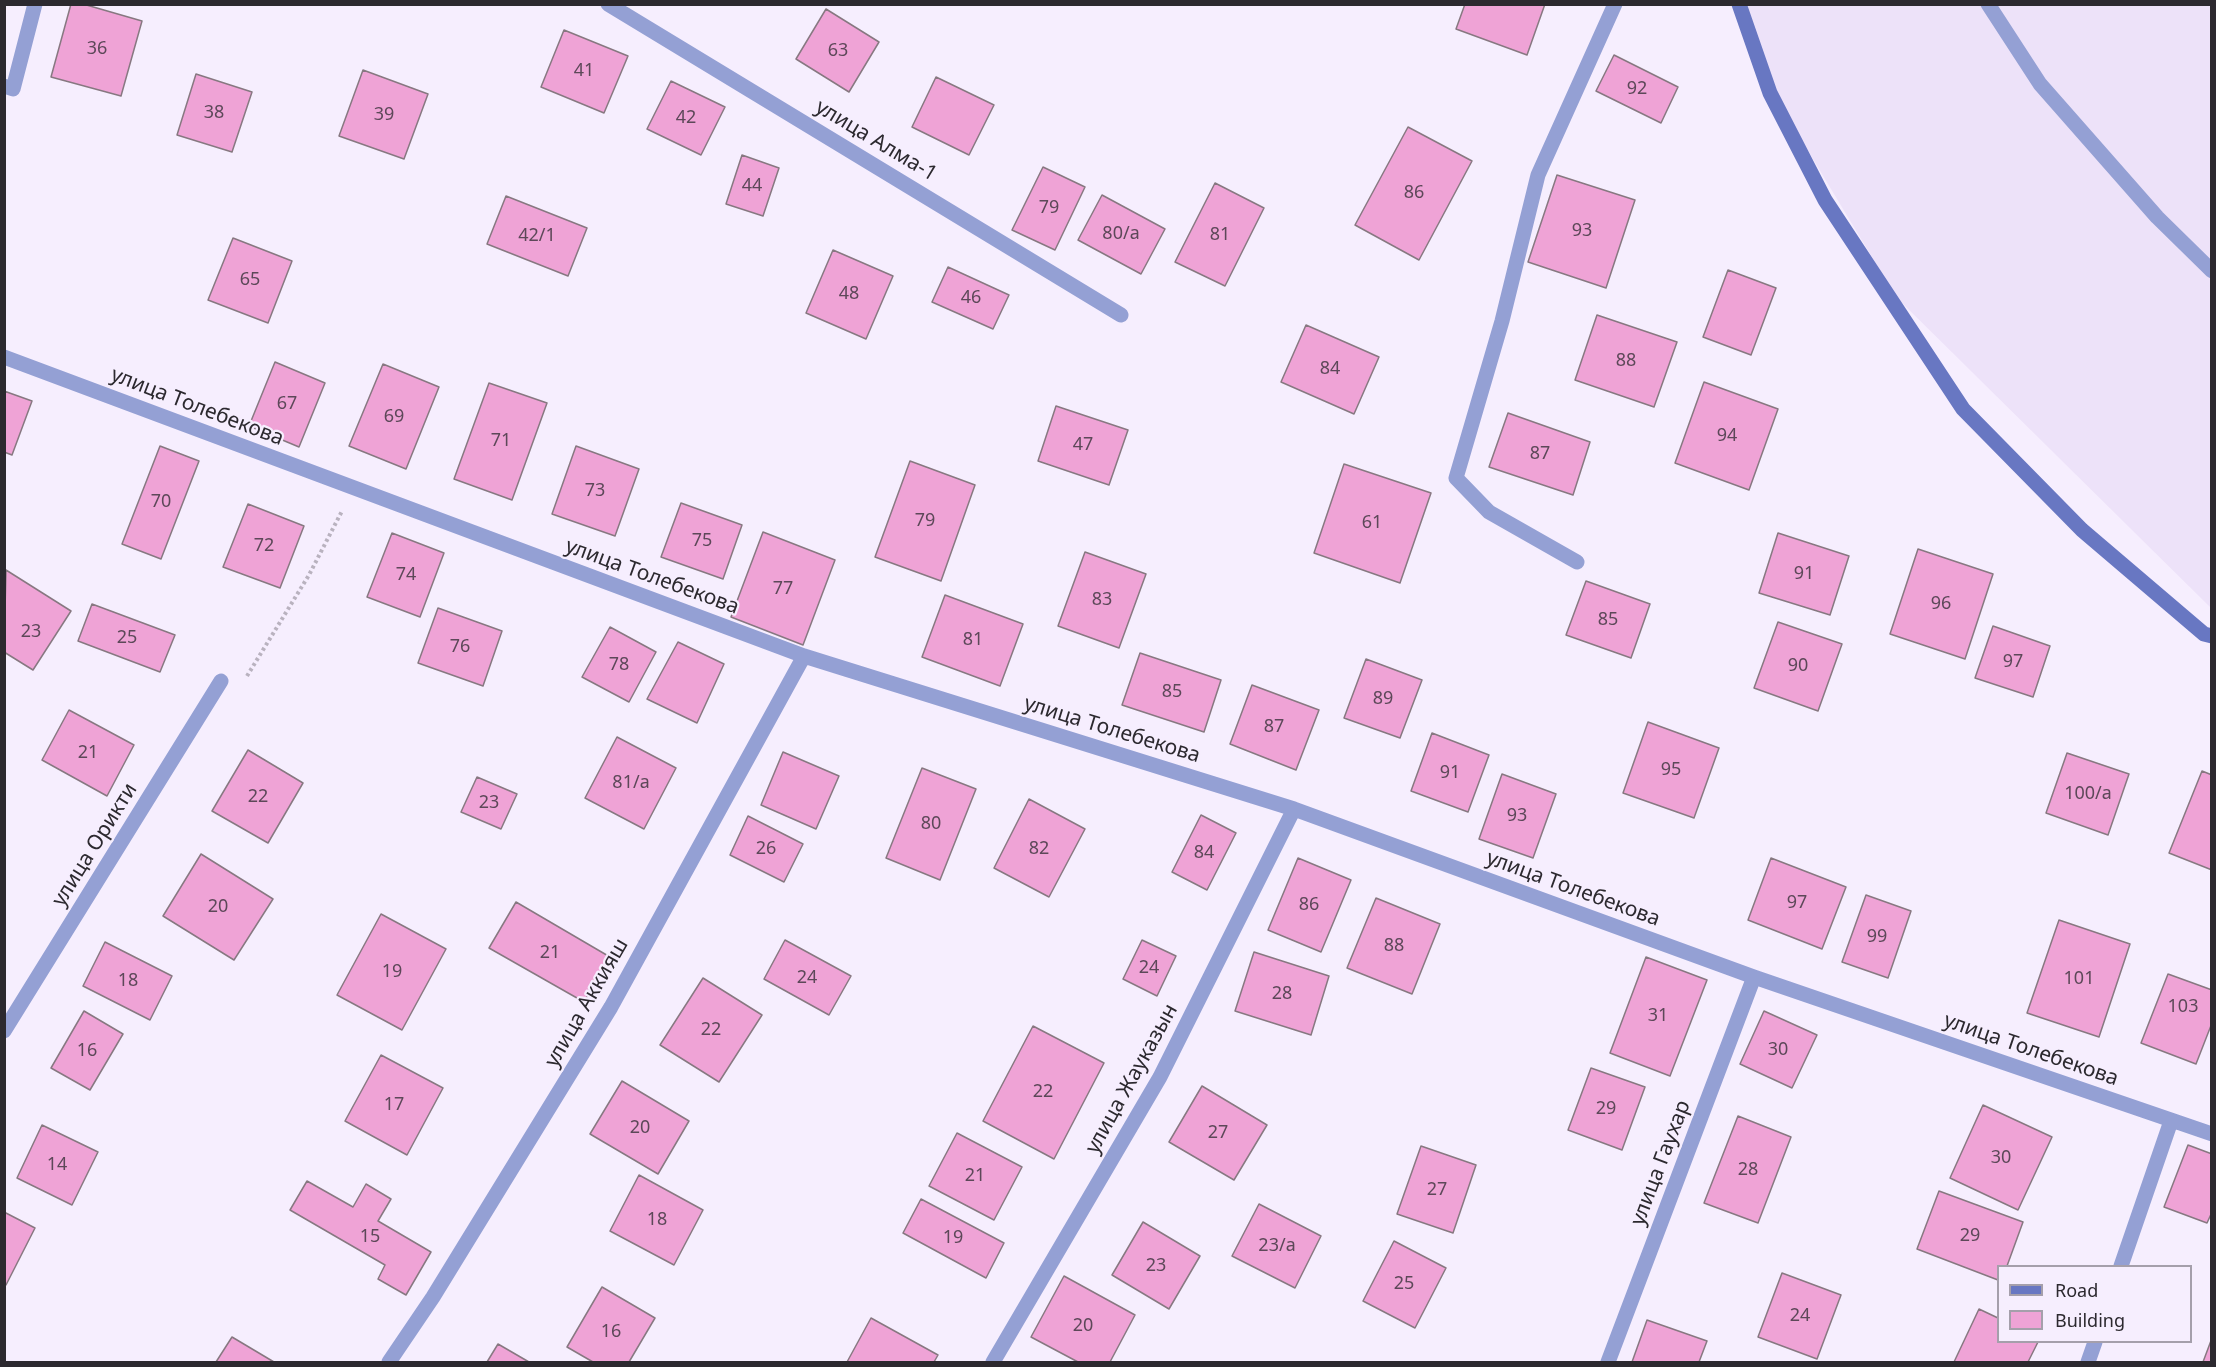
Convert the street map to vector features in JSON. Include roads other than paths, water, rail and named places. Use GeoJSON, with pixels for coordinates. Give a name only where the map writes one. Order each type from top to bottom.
{"type":"FeatureCollection","features":[{"type":"Feature","properties":{"kind":"main road"},"geometry":{"type":"LineString","coordinates":[[1739,4],[1770,93],[1825,200],[1963,409],[2082,530],[2209,637]]}},
{"type":"Feature","properties":{"kind":"street"},"geometry":{"type":"LineString","coordinates":[[4,86],[13,89],[35,4]]}},
{"type":"Feature","properties":{"kind":"street","name":"улица Алма-1"},"geometry":{"type":"LineString","coordinates":[[608,4],[1121,315]]}},
{"type":"Feature","properties":{"kind":"street"},"geometry":{"type":"LineString","coordinates":[[1577,562],[1489,512],[1456,478],[1502,321],[1538,175],[1615,4]]}},
{"type":"Feature","properties":{"kind":"street"},"geometry":{"type":"LineString","coordinates":[[1988,4],[2040,84],[2157,217],[2211,271]]}},
{"type":"Feature","properties":{"kind":"street","name":"улица Толебекова"},"geometry":{"type":"LineString","coordinates":[[4,357],[352,489],[804,656],[1294,810],[1754,977],[2211,1134]]}},
{"type":"Feature","properties":{"kind":"street","name":"улица Аккияш"},"geometry":{"type":"LineString","coordinates":[[389,1362],[433,1297],[611,1007],[804,656]]}},
{"type":"Feature","properties":{"kind":"street","name":"улица Орикти"},"geometry":{"type":"LineString","coordinates":[[4,1031],[221,681]]}},
{"type":"Feature","properties":{"kind":"street","name":"улица Жауказын"},"geometry":{"type":"LineString","coordinates":[[993,1362],[1160,1077],[1294,810]]}},
{"type":"Feature","properties":{"kind":"street","name":"улица Гаухар"},"geometry":{"type":"LineString","coordinates":[[1608,1362],[1754,977]]}},
{"type":"Feature","properties":{"kind":"street"},"geometry":{"type":"LineString","coordinates":[[2121,1265],[2170,1120]]}},
{"type":"Feature","properties":{"kind":"street"},"geometry":{"type":"LineString","coordinates":[[2088,1362],[2094,1343]]}}]}
